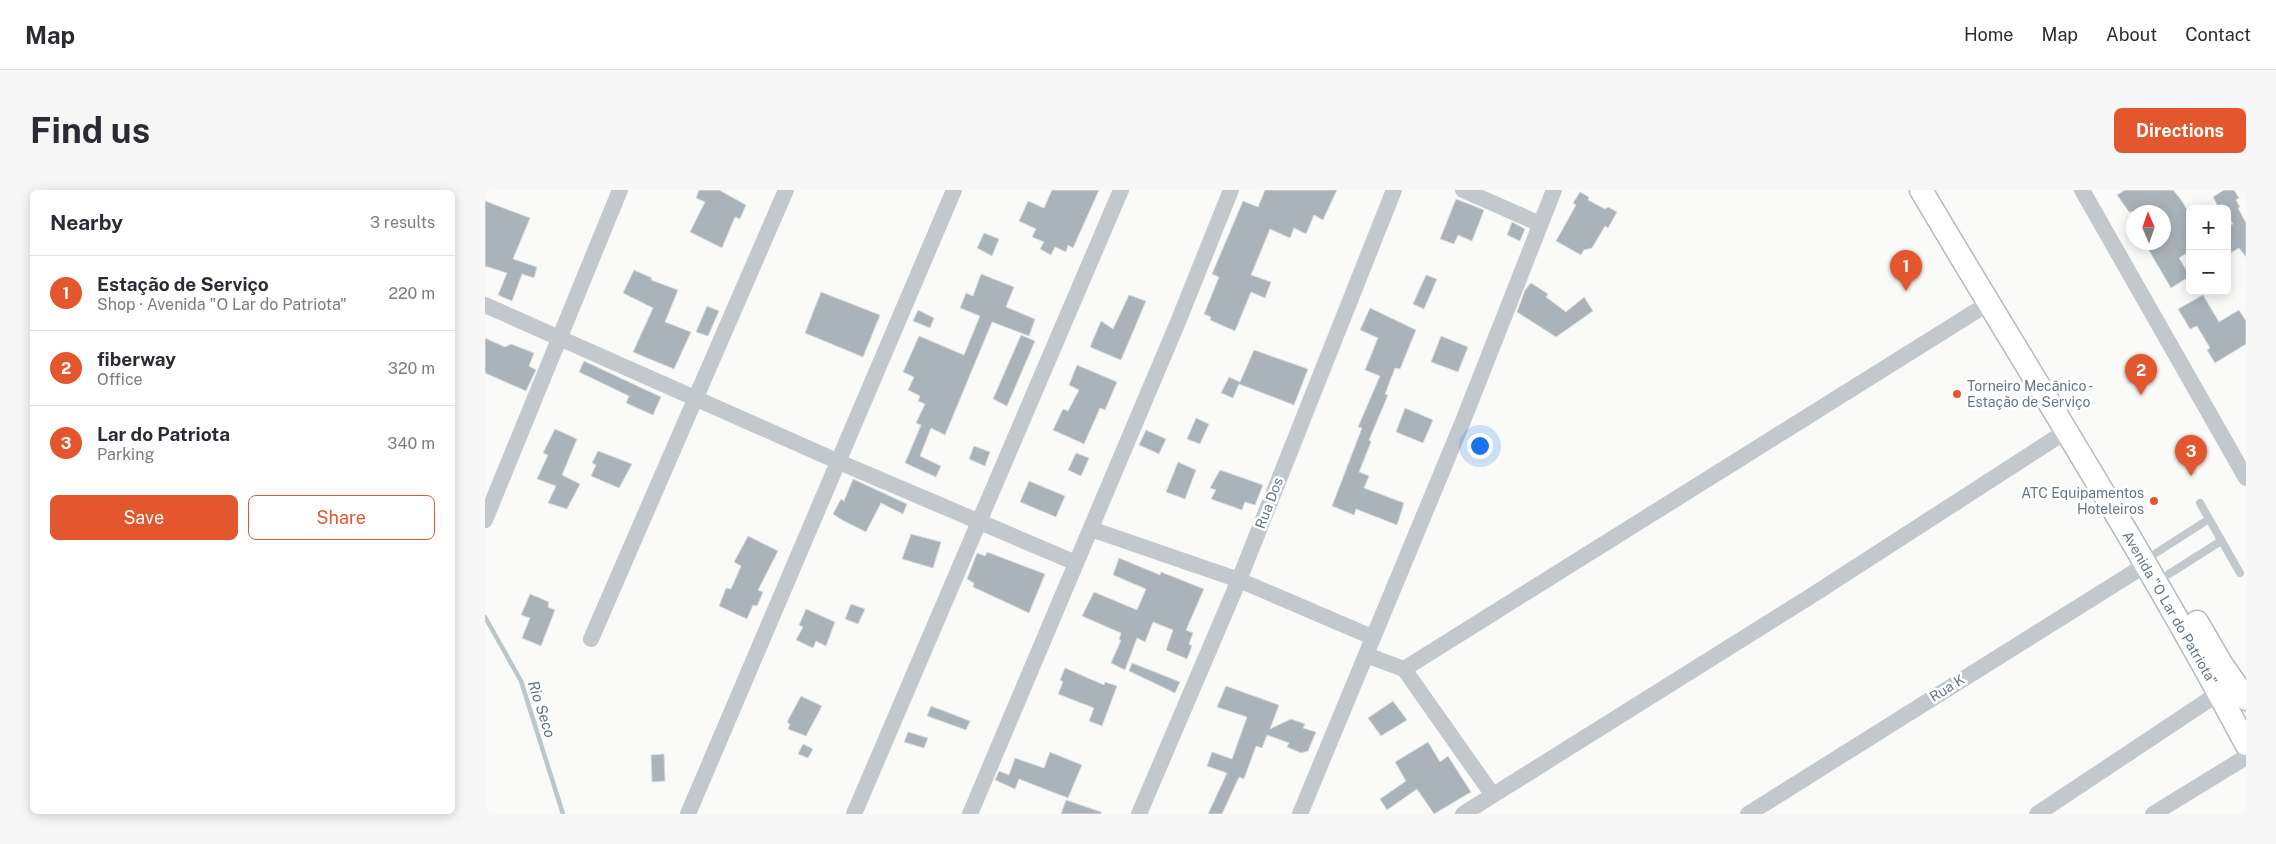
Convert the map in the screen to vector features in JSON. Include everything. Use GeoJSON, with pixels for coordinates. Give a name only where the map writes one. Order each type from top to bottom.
{"type":"FeatureCollection","features":[{"type":"Feature","properties":{"kind":"main road","name":"Avenida \"O Lar do Patriota\""},"geometry":{"type":"LineString","coordinates":[[1921,190],[2065,432],[2151,558],[2169,574],[2222,665],[2246,698]]}},
{"type":"Feature","properties":{"kind":"main road","name":"Avenida \"O Lar do Patriota\""},"geometry":{"type":"LineString","coordinates":[[1938,190],[2151,558],[2246,744]]}},
{"type":"Feature","properties":{"kind":"street"},"geometry":{"type":"LineString","coordinates":[[485,520],[620,190]]}},
{"type":"Feature","properties":{"kind":"street"},"geometry":{"type":"LineString","coordinates":[[591,639],[786,190]]}},
{"type":"Feature","properties":{"kind":"street"},"geometry":{"type":"LineString","coordinates":[[688,814],[954,190]]}},
{"type":"Feature","properties":{"kind":"street"},"geometry":{"type":"LineString","coordinates":[[855,814],[1121,190]]}},
{"type":"Feature","properties":{"kind":"street"},"geometry":{"type":"LineString","coordinates":[[970,814],[1091,529],[1231,190]]}},
{"type":"Feature","properties":{"kind":"street","name":"Rua Dos"},"geometry":{"type":"LineString","coordinates":[[1139,814],[1239,580],[1394,190]]}},
{"type":"Feature","properties":{"kind":"street"},"geometry":{"type":"LineString","coordinates":[[1463,190],[1540,224]]}},
{"type":"Feature","properties":{"kind":"street"},"geometry":{"type":"LineString","coordinates":[[1300,814],[1463,421],[1554,190]]}},
{"type":"Feature","properties":{"kind":"street"},"geometry":{"type":"LineString","coordinates":[[2082,190],[2246,478]]}},
{"type":"Feature","properties":{"kind":"street"},"geometry":{"type":"LineString","coordinates":[[1405,669],[1989,303]]}},
{"type":"Feature","properties":{"kind":"street"},"geometry":{"type":"LineString","coordinates":[[485,305],[839,462],[979,520],[1076,563]]}},
{"type":"Feature","properties":{"kind":"street"},"geometry":{"type":"LineString","coordinates":[[1463,814],[1811,596],[2065,432]]}},
{"type":"Feature","properties":{"kind":"street"},"geometry":{"type":"LineString","coordinates":[[1091,529],[1239,580],[1372,637]]}},
{"type":"Feature","properties":{"kind":"street","name":"Rua K"},"geometry":{"type":"LineString","coordinates":[[1748,814],[2151,558]]}},
{"type":"Feature","properties":{"kind":"street"},"geometry":{"type":"LineString","coordinates":[[1366,655],[1405,669],[1493,794]]}},
{"type":"Feature","properties":{"kind":"street"},"geometry":{"type":"LineString","coordinates":[[2037,814],[2219,693]]}},
{"type":"Feature","properties":{"kind":"street"},"geometry":{"type":"LineString","coordinates":[[2153,814],[2246,757]]}},
{"type":"Feature","properties":{"kind":"lane"},"geometry":{"type":"LineString","coordinates":[[2200,503],[2240,573]]}},
{"type":"Feature","properties":{"kind":"lane"},"geometry":{"type":"LineString","coordinates":[[2151,558],[2209,519]]}},
{"type":"Feature","properties":{"kind":"lane"},"geometry":{"type":"LineString","coordinates":[[2169,574],[2221,541]]}},
{"type":"Feature","properties":{"kind":"building"},"geometry":{"type":"Polygon","coordinates":[[[699,190],[719,190],[746,205],[740,219],[735,217],[722,248],[690,232],[705,202],[696,198],[699,190]]]}},
{"type":"Feature","properties":{"kind":"building"},"geometry":{"type":"Polygon","coordinates":[[[1052,190],[1099,190],[1073,248],[1068,245],[1066,252],[1055,247],[1051,255],[1040,249],[1044,242],[1032,237],[1036,229],[1019,221],[1028,201],[1044,208],[1052,190]]]}},
{"type":"Feature","properties":{"kind":"building"},"geometry":{"type":"Polygon","coordinates":[[[1265,190],[1337,190],[1323,220],[1314,215],[1306,234],[1294,228],[1290,238],[1270,229],[1251,275],[1271,282],[1265,298],[1251,292],[1235,331],[1210,320],[1211,317],[1204,314],[1219,277],[1212,274],[1243,201],[1258,207],[1265,190]]]}},
{"type":"Feature","properties":{"kind":"building"},"geometry":{"type":"Polygon","coordinates":[[[2125,190],[2173,190],[2186,208],[2186,254],[2179,258],[2186,269],[2186,279],[2171,288],[2149,250],[2171,250],[2171,205],[2126,205],[2126,208],[2117,195],[2125,190]]]}},
{"type":"Feature","properties":{"kind":"building"},"geometry":{"type":"Polygon","coordinates":[[[2224,190],[2234,190],[2239,198],[2236,200],[2240,207],[2238,208],[2246,223],[2246,257],[2239,248],[2231,253],[2231,225],[2233,224],[2231,221],[2231,205],[2217,205],[2213,197],[2224,190]]]}},
{"type":"Feature","properties":{"kind":"building"},"geometry":{"type":"Polygon","coordinates":[[[1580,192],[1589,197],[1588,200],[1605,209],[1608,207],[1617,212],[1608,228],[1605,226],[1592,248],[1584,250],[1581,255],[1556,241],[1576,205],[1573,203],[1580,192]]]}},
{"type":"Feature","properties":{"kind":"building"},"geometry":{"type":"Polygon","coordinates":[[[1456,199],[1484,210],[1472,241],[1458,235],[1454,244],[1440,239],[1456,199]]]}},
{"type":"Feature","properties":{"kind":"building"},"geometry":{"type":"Polygon","coordinates":[[[485,201],[530,218],[513,259],[537,267],[534,278],[522,274],[512,301],[498,295],[507,273],[485,266],[485,201]]]}},
{"type":"Feature","properties":{"kind":"building"},"geometry":{"type":"Polygon","coordinates":[[[1512,222],[1525,229],[1520,241],[1507,235],[1512,222]]]}},
{"type":"Feature","properties":{"kind":"building"},"geometry":{"type":"Polygon","coordinates":[[[984,233],[999,239],[992,256],[977,248],[984,233]]]}},
{"type":"Feature","properties":{"kind":"building"},"geometry":{"type":"Polygon","coordinates":[[[634,270],[652,278],[651,280],[678,290],[665,322],[691,332],[674,369],[633,352],[653,308],[623,293],[634,270]]]}},
{"type":"Feature","properties":{"kind":"building"},"geometry":{"type":"Polygon","coordinates":[[[981,274],[1014,287],[1006,307],[1035,319],[1029,336],[992,322],[945,435],[931,428],[920,456],[941,466],[936,477],[905,463],[921,425],[916,423],[925,404],[918,401],[920,396],[908,390],[914,377],[903,372],[919,336],[964,355],[980,316],[960,308],[966,293],[973,296],[981,274]]]}},
{"type":"Feature","properties":{"kind":"building"},"geometry":{"type":"Polygon","coordinates":[[[1426,275],[1437,279],[1424,309],[1413,304],[1426,275]]]}},
{"type":"Feature","properties":{"kind":"building"},"geometry":{"type":"Polygon","coordinates":[[[1531,283],[1548,294],[1546,297],[1566,312],[1584,297],[1593,311],[1556,337],[1517,312],[1525,290],[1531,283]]]}},
{"type":"Feature","properties":{"kind":"building"},"geometry":{"type":"Polygon","coordinates":[[[821,292],[880,315],[863,357],[805,333],[821,292]]]}},
{"type":"Feature","properties":{"kind":"building"},"geometry":{"type":"Polygon","coordinates":[[[1129,295],[1146,301],[1121,360],[1090,347],[1101,321],[1113,329],[1129,295]]]}},
{"type":"Feature","properties":{"kind":"building"},"geometry":{"type":"Polygon","coordinates":[[[2203,295],[2219,322],[2239,310],[2246,321],[2246,344],[2215,363],[2207,350],[2210,348],[2197,326],[2190,329],[2178,309],[2203,295]]]}},
{"type":"Feature","properties":{"kind":"building"},"geometry":{"type":"Polygon","coordinates":[[[707,306],[719,311],[708,336],[696,332],[707,306]]]}},
{"type":"Feature","properties":{"kind":"building"},"geometry":{"type":"Polygon","coordinates":[[[1370,308],[1416,330],[1400,369],[1395,368],[1385,394],[1388,395],[1369,440],[1371,442],[1359,472],[1369,476],[1364,488],[1404,503],[1397,525],[1356,509],[1354,515],[1332,506],[1362,428],[1358,427],[1380,376],[1365,370],[1378,338],[1360,330],[1370,308]]]}},
{"type":"Feature","properties":{"kind":"building"},"geometry":{"type":"Polygon","coordinates":[[[918,310],[934,318],[930,328],[913,321],[918,310]]]}},
{"type":"Feature","properties":{"kind":"building"},"geometry":{"type":"Polygon","coordinates":[[[1021,335],[1035,341],[1007,406],[993,399],[1021,335]]]}},
{"type":"Feature","properties":{"kind":"building"},"geometry":{"type":"Polygon","coordinates":[[[1441,336],[1468,347],[1458,372],[1431,362],[1441,336]]]}},
{"type":"Feature","properties":{"kind":"building"},"geometry":{"type":"Polygon","coordinates":[[[485,338],[505,347],[511,344],[534,353],[529,366],[536,370],[526,391],[485,373],[485,338]]]}},
{"type":"Feature","properties":{"kind":"building"},"geometry":{"type":"Polygon","coordinates":[[[1254,350],[1308,369],[1294,405],[1239,384],[1233,398],[1221,393],[1229,377],[1240,382],[1254,350]]]}},
{"type":"Feature","properties":{"kind":"building"},"geometry":{"type":"Polygon","coordinates":[[[584,361],[661,397],[653,415],[626,403],[629,396],[579,372],[584,361]]]}},
{"type":"Feature","properties":{"kind":"building"},"geometry":{"type":"Polygon","coordinates":[[[1077,365],[1117,382],[1105,410],[1100,408],[1084,444],[1053,430],[1063,409],[1068,411],[1079,390],[1069,385],[1077,365]]]}},
{"type":"Feature","properties":{"kind":"building"},"geometry":{"type":"Polygon","coordinates":[[[1405,408],[1433,420],[1423,443],[1396,432],[1405,408]]]}},
{"type":"Feature","properties":{"kind":"building"},"geometry":{"type":"Polygon","coordinates":[[[1196,418],[1209,424],[1200,444],[1187,439],[1196,418]]]}},
{"type":"Feature","properties":{"kind":"building"},"geometry":{"type":"Polygon","coordinates":[[[555,429],[577,439],[562,475],[580,484],[567,509],[548,503],[556,486],[537,479],[548,455],[543,453],[555,429]]]}},
{"type":"Feature","properties":{"kind":"building"},"geometry":{"type":"Polygon","coordinates":[[[1146,430],[1166,439],[1159,454],[1139,445],[1146,430]]]}},
{"type":"Feature","properties":{"kind":"building"},"geometry":{"type":"Polygon","coordinates":[[[974,446],[990,452],[985,466],[969,459],[974,446]]]}},
{"type":"Feature","properties":{"kind":"building"},"geometry":{"type":"Polygon","coordinates":[[[598,451],[632,464],[619,488],[591,476],[596,465],[592,463],[598,451]]]}},
{"type":"Feature","properties":{"kind":"building"},"geometry":{"type":"Polygon","coordinates":[[[1076,453],[1089,458],[1081,476],[1068,470],[1076,453]]]}},
{"type":"Feature","properties":{"kind":"building"},"geometry":{"type":"Polygon","coordinates":[[[1178,462],[1196,470],[1185,499],[1166,492],[1178,462]]]}},
{"type":"Feature","properties":{"kind":"building"},"geometry":{"type":"Polygon","coordinates":[[[1220,470],[1263,485],[1255,505],[1245,502],[1242,510],[1211,499],[1216,490],[1210,488],[1220,470]]]}},
{"type":"Feature","properties":{"kind":"building"},"geometry":{"type":"Polygon","coordinates":[[[853,479],[907,504],[903,514],[881,503],[866,532],[833,514],[841,499],[844,501],[853,479]]]}},
{"type":"Feature","properties":{"kind":"building"},"geometry":{"type":"Polygon","coordinates":[[[1029,481],[1065,496],[1056,517],[1020,502],[1029,481]]]}},
{"type":"Feature","properties":{"kind":"building"},"geometry":{"type":"Polygon","coordinates":[[[911,534],[941,542],[933,568],[902,559],[911,534]]]}},
{"type":"Feature","properties":{"kind":"building"},"geometry":{"type":"Polygon","coordinates":[[[748,536],[778,551],[758,590],[763,592],[757,606],[753,605],[747,619],[719,606],[726,588],[731,589],[741,566],[734,562],[748,536]]]}},
{"type":"Feature","properties":{"kind":"building"},"geometry":{"type":"Polygon","coordinates":[[[987,552],[1045,574],[1029,613],[973,587],[974,583],[967,579],[977,553],[985,556],[987,552]]]}},
{"type":"Feature","properties":{"kind":"building"},"geometry":{"type":"Polygon","coordinates":[[[1119,558],[1160,575],[1161,572],[1204,589],[1186,630],[1193,633],[1189,644],[1192,646],[1187,659],[1166,650],[1173,630],[1153,622],[1145,642],[1137,638],[1125,670],[1111,663],[1121,640],[1119,640],[1121,633],[1082,616],[1094,592],[1137,610],[1146,589],[1113,575],[1119,558]]]}},
{"type":"Feature","properties":{"kind":"building"},"geometry":{"type":"Polygon","coordinates":[[[530,594],[549,602],[548,607],[555,610],[541,646],[522,638],[530,618],[521,615],[530,594]]]}},
{"type":"Feature","properties":{"kind":"building"},"geometry":{"type":"Polygon","coordinates":[[[851,604],[865,609],[858,624],[845,619],[851,604]]]}},
{"type":"Feature","properties":{"kind":"building"},"geometry":{"type":"Polygon","coordinates":[[[806,609],[835,622],[826,646],[816,641],[813,648],[796,640],[803,627],[799,625],[806,609]]]}},
{"type":"Feature","properties":{"kind":"building"},"geometry":{"type":"Polygon","coordinates":[[[1132,663],[1180,682],[1175,693],[1129,671],[1132,663]]]}},
{"type":"Feature","properties":{"kind":"building"},"geometry":{"type":"Polygon","coordinates":[[[1065,668],[1104,685],[1105,682],[1117,686],[1102,726],[1089,721],[1094,708],[1058,694],[1063,682],[1060,680],[1065,668]]]}},
{"type":"Feature","properties":{"kind":"building"},"geometry":{"type":"Polygon","coordinates":[[[1226,686],[1279,705],[1270,729],[1291,719],[1305,724],[1303,728],[1316,732],[1308,751],[1301,753],[1287,747],[1289,743],[1267,735],[1262,748],[1256,746],[1244,779],[1239,777],[1222,814],[1208,814],[1227,773],[1207,766],[1212,752],[1232,759],[1247,717],[1217,707],[1226,686]]]}},
{"type":"Feature","properties":{"kind":"building"},"geometry":{"type":"Polygon","coordinates":[[[801,696],[822,706],[806,736],[788,729],[790,724],[787,722],[801,696]]]}},
{"type":"Feature","properties":{"kind":"building"},"geometry":{"type":"Polygon","coordinates":[[[1393,701],[1407,720],[1381,736],[1368,718],[1393,701]]]}},
{"type":"Feature","properties":{"kind":"building"},"geometry":{"type":"Polygon","coordinates":[[[931,706],[970,721],[966,730],[927,716],[931,706]]]}},
{"type":"Feature","properties":{"kind":"building"},"geometry":{"type":"Polygon","coordinates":[[[908,732],[928,738],[924,748],[904,742],[908,732]]]}},
{"type":"Feature","properties":{"kind":"building"},"geometry":{"type":"Polygon","coordinates":[[[1428,742],[1440,762],[1448,756],[1471,792],[1434,814],[1417,789],[1387,810],[1380,799],[1406,781],[1395,762],[1428,742]]]}},
{"type":"Feature","properties":{"kind":"building"},"geometry":{"type":"Polygon","coordinates":[[[803,744],[813,749],[808,758],[798,754],[803,744]]]}},
{"type":"Feature","properties":{"kind":"building"},"geometry":{"type":"Polygon","coordinates":[[[1050,752],[1082,765],[1068,798],[1019,779],[1015,789],[995,780],[999,771],[1009,775],[1015,758],[1044,768],[1050,752]]]}},
{"type":"Feature","properties":{"kind":"building"},"geometry":{"type":"Polygon","coordinates":[[[664,754],[665,781],[652,782],[651,755],[664,754]]]}},
{"type":"Feature","properties":{"kind":"building"},"geometry":{"type":"Polygon","coordinates":[[[1066,800],[1101,812],[1101,814],[1061,814],[1066,800]]]}},
{"type":"Feature","properties":{"kind":"waterway","name":"Rio Seco"},"geometry":{"type":"LineString","coordinates":[[485,617],[521,681],[563,814]]}},
{"type":"Feature","properties":{"kind":"place","name":"Estação de Serviço"},"geometry":{"type":"Point","coordinates":[1906,291]}},
{"type":"Feature","properties":{"kind":"place","name":"Torneiro Mecânico - Estação de Serviço"},"geometry":{"type":"Point","coordinates":[1957,394]}},
{"type":"Feature","properties":{"kind":"place","name":"fiberway"},"geometry":{"type":"Point","coordinates":[2141,395]}},
{"type":"Feature","properties":{"kind":"place","name":"Lar do Patriota"},"geometry":{"type":"Point","coordinates":[2191,476]}},
{"type":"Feature","properties":{"kind":"place","name":"ATC Equipamentos Hoteleiros"},"geometry":{"type":"Point","coordinates":[2154,501]}}]}
